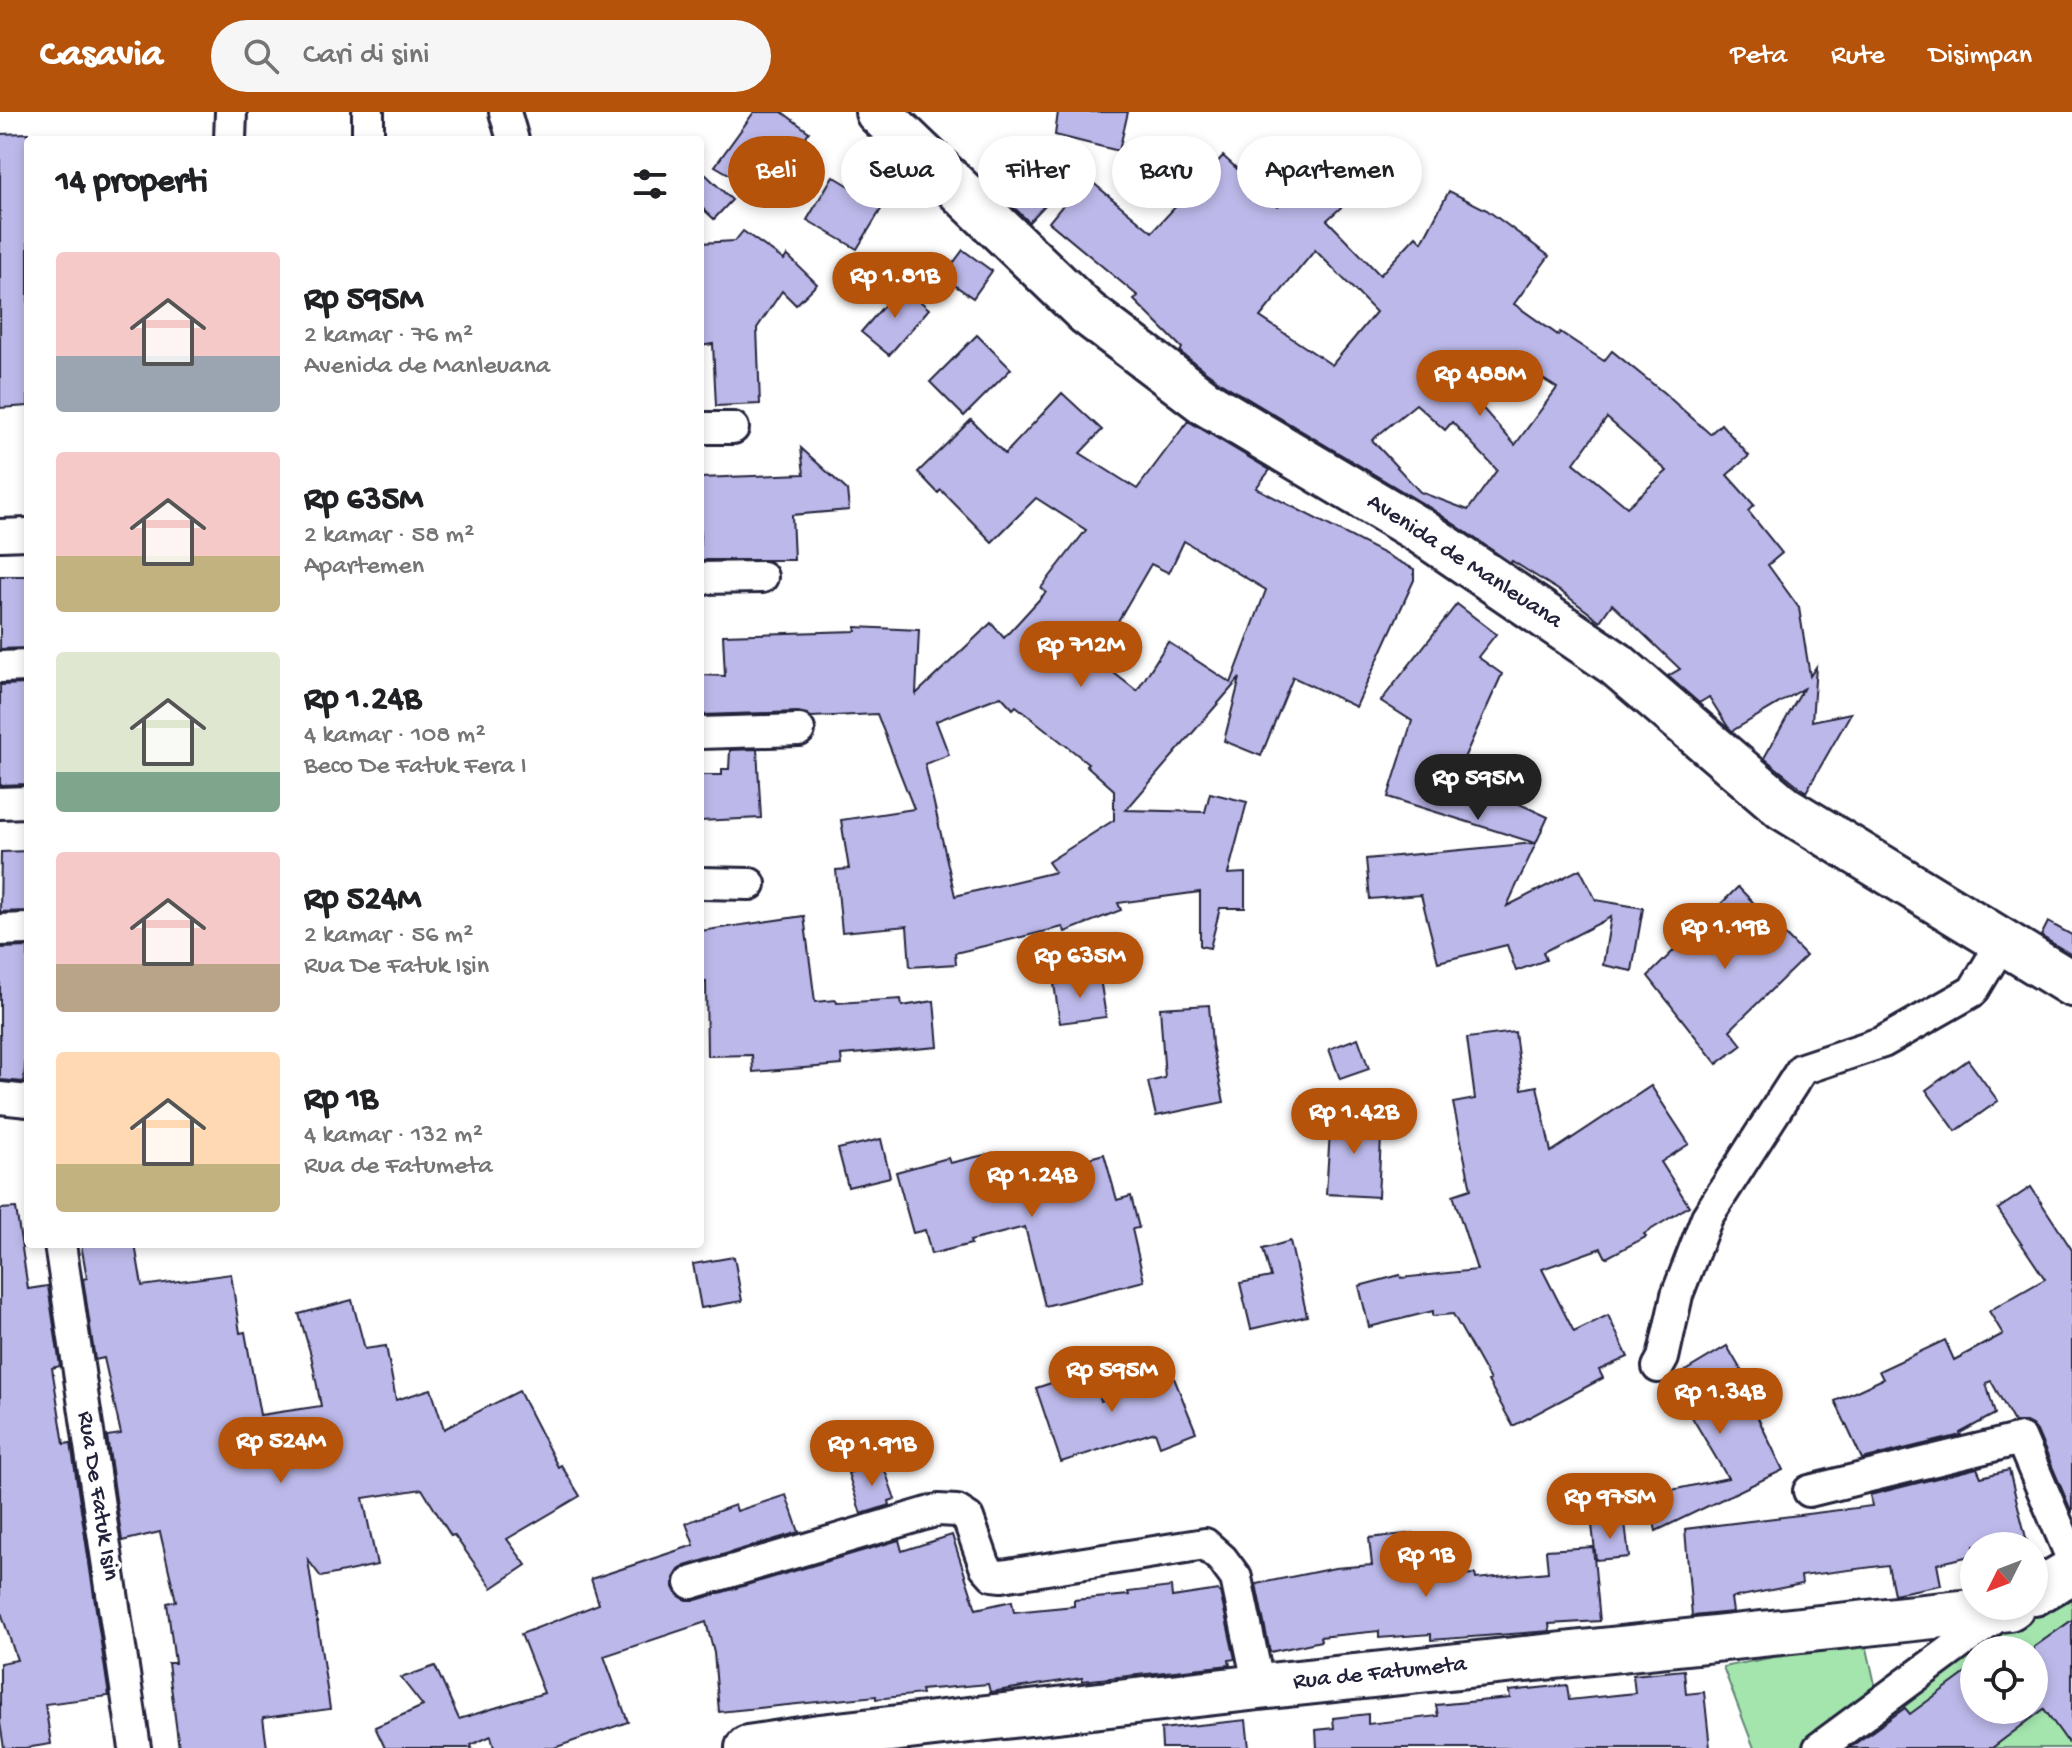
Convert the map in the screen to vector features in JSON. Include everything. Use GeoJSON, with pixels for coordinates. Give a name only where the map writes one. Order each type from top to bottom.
{"type":"FeatureCollection","features":[{"type":"Feature","properties":{"kind":"street"},"geometry":{"type":"LineString","coordinates":[[230,136],[231,112]]}},
{"type":"Feature","properties":{"kind":"street"},"geometry":{"type":"LineString","coordinates":[[368,112],[368,136]]}},
{"type":"Feature","properties":{"kind":"street"},"geometry":{"type":"LineString","coordinates":[[505,112],[512,136]]}},
{"type":"Feature","properties":{"kind":"street","name":"Avenida de Manleuana"},"geometry":{"type":"LineString","coordinates":[[878,112],[1087,313],[1206,403],[1419,530],[1616,664],[1784,808],[2072,984]]}},
{"type":"Feature","properties":{"kind":"street"},"geometry":{"type":"LineString","coordinates":[[704,428],[733,428]]}},
{"type":"Feature","properties":{"kind":"street"},"geometry":{"type":"LineString","coordinates":[[0,535],[24,534]]}},
{"type":"Feature","properties":{"kind":"street"},"geometry":{"type":"LineString","coordinates":[[704,578],[762,577]]}},
{"type":"Feature","properties":{"kind":"street"},"geometry":{"type":"LineString","coordinates":[[0,667],[24,666]]}},
{"type":"Feature","properties":{"kind":"street"},"geometry":{"type":"LineString","coordinates":[[704,733],[799,730]]}},
{"type":"Feature","properties":{"kind":"street"},"geometry":{"type":"LineString","coordinates":[[0,803],[24,802]]}},
{"type":"Feature","properties":{"kind":"street"},"geometry":{"type":"LineString","coordinates":[[704,883],[750,884]]}},
{"type":"Feature","properties":{"kind":"street"},"geometry":{"type":"LineString","coordinates":[[0,930],[24,929]]}},
{"type":"Feature","properties":{"kind":"street"},"geometry":{"type":"LineString","coordinates":[[1658,1367],[1663,1358],[1677,1295],[1707,1217],[1802,1069],[1883,1042],[1973,991],[2003,941]]}},
{"type":"Feature","properties":{"kind":"street"},"geometry":{"type":"LineString","coordinates":[[0,1098],[24,1101]]}},
{"type":"Feature","properties":{"kind":"street","name":"Rua De Fatuk Isin"},"geometry":{"type":"LineString","coordinates":[[61,1248],[135,1748]]}},
{"type":"Feature","properties":{"kind":"street"},"geometry":{"type":"LineString","coordinates":[[1809,1491],[2021,1439],[2072,1559]]}},
{"type":"Feature","properties":{"kind":"street"},"geometry":{"type":"LineString","coordinates":[[691,1583],[938,1510],[957,1511],[968,1518],[985,1566],[993,1575],[1205,1544],[1222,1559],[1236,1578],[1259,1687]]}},
{"type":"Feature","properties":{"kind":"street","name":"Rua de Fatumeta"},"geometry":{"type":"LineString","coordinates":[[2048,1585],[2072,1571]]}},
{"type":"Feature","properties":{"kind":"street","name":"Rua de Fatumeta"},"geometry":{"type":"LineString","coordinates":[[748,1748],[835,1735],[1960,1608]]}},
{"type":"Feature","properties":{"kind":"street"},"geometry":{"type":"LineString","coordinates":[[1819,1748],[1993,1620]]}},
{"type":"Feature","properties":{"kind":"green space"},"geometry":{"type":"Polygon","coordinates":[[[2072,1571],[2072,1748],[1819,1748],[1960,1649],[1960,1724],[2048,1724],[2048,1636],[1979,1636],[2002,1620],[2048,1620],[2048,1588],[2072,1571]]]}},
{"type":"Feature","properties":{"kind":"green space"},"geometry":{"type":"Polygon","coordinates":[[[1865,1639],[1878,1698],[1798,1748],[1754,1748],[1723,1667],[1865,1639]]]}},
{"type":"Feature","properties":{"kind":"building"},"geometry":{"type":"Polygon","coordinates":[[[754,112],[782,112],[809,132],[806,136],[737,136],[754,112]]]}},
{"type":"Feature","properties":{"kind":"building"},"geometry":{"type":"Polygon","coordinates":[[[1058,112],[1128,112],[1122,136],[1112,136],[1112,149],[1096,145],[1096,136],[1055,135],[1058,112]]]}},
{"type":"Feature","properties":{"kind":"building"},"geometry":{"type":"Polygon","coordinates":[[[28,133],[24,136],[24,406],[0,408],[0,134],[28,133]]]}},
{"type":"Feature","properties":{"kind":"building"},"geometry":{"type":"Polygon","coordinates":[[[728,148],[728,174],[715,166],[728,148]]]}},
{"type":"Feature","properties":{"kind":"building"},"geometry":{"type":"Polygon","coordinates":[[[1223,156],[1237,169],[1237,208],[1340,208],[1327,220],[1380,275],[1416,236],[1422,242],[1449,191],[1487,210],[1549,256],[1514,304],[1558,335],[1560,332],[1604,361],[1612,351],[1710,434],[1721,424],[1749,456],[1727,475],[1754,505],[1748,511],[1782,553],[1768,565],[1799,608],[1810,676],[1816,667],[1812,721],[1851,713],[1806,792],[1764,758],[1803,689],[1732,731],[1709,697],[1699,703],[1668,676],[1680,669],[1612,604],[1600,621],[1563,593],[1511,563],[1432,509],[1220,382],[1180,352],[1182,348],[1134,300],[1138,296],[1049,222],[1061,208],[1096,208],[1096,185],[1112,199],[1112,208],[1123,208],[1152,232],[1174,208],[1221,208],[1223,156]],[[1315,250],[1260,317],[1332,365],[1376,312],[1315,250]],[[1500,352],[1470,394],[1515,445],[1557,388],[1500,352]],[[1416,404],[1372,440],[1420,492],[1468,510],[1497,470],[1452,422],[1445,430],[1416,404]],[[1607,418],[1574,463],[1627,507],[1667,471],[1607,418]]]}},
{"type":"Feature","properties":{"kind":"building"},"geometry":{"type":"Polygon","coordinates":[[[704,173],[728,196],[728,204],[714,219],[704,210],[704,173]]]}},
{"type":"Feature","properties":{"kind":"building"},"geometry":{"type":"Polygon","coordinates":[[[833,176],[841,181],[841,208],[882,208],[857,249],[807,220],[814,208],[825,208],[825,190],[833,176]]]}},
{"type":"Feature","properties":{"kind":"building"},"geometry":{"type":"Polygon","coordinates":[[[1015,208],[1042,208],[1029,222],[1015,208]]]}},
{"type":"Feature","properties":{"kind":"building"},"geometry":{"type":"Polygon","coordinates":[[[743,231],[784,260],[787,255],[817,284],[796,305],[782,291],[757,328],[760,404],[716,406],[713,344],[704,345],[704,243],[735,241],[743,231]]]}},
{"type":"Feature","properties":{"kind":"building"},"geometry":{"type":"Polygon","coordinates":[[[963,250],[992,271],[973,298],[943,277],[963,250]]]}},
{"type":"Feature","properties":{"kind":"building"},"geometry":{"type":"Polygon","coordinates":[[[902,285],[929,309],[889,355],[861,332],[902,285]]]}},
{"type":"Feature","properties":{"kind":"building"},"geometry":{"type":"Polygon","coordinates":[[[977,335],[1011,369],[964,416],[930,382],[977,335]]]}},
{"type":"Feature","properties":{"kind":"building"},"geometry":{"type":"Polygon","coordinates":[[[1062,393],[1102,430],[1080,453],[1137,489],[1188,421],[1270,470],[1256,488],[1414,569],[1414,580],[1356,707],[1293,677],[1261,756],[1224,741],[1240,678],[1126,810],[1205,812],[1210,793],[1247,802],[1228,874],[1245,873],[1245,908],[1220,908],[1210,948],[1200,946],[1200,892],[1118,903],[1121,910],[1065,932],[1063,927],[955,953],[956,964],[910,967],[907,926],[842,932],[836,870],[849,869],[841,820],[914,809],[877,714],[811,717],[798,712],[704,715],[704,675],[725,676],[723,635],[856,631],[856,627],[919,630],[916,694],[991,623],[1004,638],[1046,592],[1041,588],[1086,530],[1036,498],[992,542],[941,490],[938,493],[918,472],[971,420],[1005,454],[1062,393]],[[1184,541],[1169,573],[1151,564],[1096,659],[1137,691],[1168,642],[1231,683],[1266,590],[1184,541]],[[1001,696],[936,721],[949,755],[925,764],[955,896],[1055,872],[1048,862],[1114,820],[1114,790],[1086,765],[1088,763],[1016,706],[1013,709],[1001,696]]]}},
{"type":"Feature","properties":{"kind":"building"},"geometry":{"type":"Polygon","coordinates":[[[801,448],[847,490],[849,510],[792,515],[794,560],[704,560],[704,478],[804,474],[801,448]]]}},
{"type":"Feature","properties":{"kind":"building"},"geometry":{"type":"Polygon","coordinates":[[[0,576],[24,576],[24,648],[0,649],[0,576]]]}},
{"type":"Feature","properties":{"kind":"building"},"geometry":{"type":"Polygon","coordinates":[[[1457,604],[1496,634],[1478,657],[1502,674],[1459,769],[1471,773],[1469,781],[1548,817],[1507,906],[1580,869],[1596,900],[1643,908],[1632,971],[1603,965],[1611,917],[1543,952],[1546,960],[1516,971],[1507,945],[1438,962],[1421,895],[1370,899],[1366,859],[1535,843],[1388,797],[1412,721],[1381,701],[1457,604]]]}},
{"type":"Feature","properties":{"kind":"building"},"geometry":{"type":"Polygon","coordinates":[[[24,684],[24,784],[0,785],[0,685],[24,684]]]}},
{"type":"Feature","properties":{"kind":"building"},"geometry":{"type":"Polygon","coordinates":[[[757,749],[761,818],[704,821],[704,775],[722,775],[722,769],[729,769],[730,750],[757,749]]]}},
{"type":"Feature","properties":{"kind":"building"},"geometry":{"type":"Polygon","coordinates":[[[24,851],[24,911],[0,912],[1,852],[24,851]]]}},
{"type":"Feature","properties":{"kind":"building"},"geometry":{"type":"Polygon","coordinates":[[[1738,887],[1806,956],[1730,1030],[1742,1045],[1717,1064],[1648,976],[1738,887]]]}},
{"type":"Feature","properties":{"kind":"building"},"geometry":{"type":"Polygon","coordinates":[[[804,916],[815,1002],[901,999],[902,1006],[934,1001],[938,1047],[841,1055],[842,1065],[753,1072],[752,1055],[707,1056],[704,930],[804,916]]]}},
{"type":"Feature","properties":{"kind":"building"},"geometry":{"type":"Polygon","coordinates":[[[2048,922],[2072,935],[2072,955],[2041,936],[2048,922]]]}},
{"type":"Feature","properties":{"kind":"building"},"geometry":{"type":"Polygon","coordinates":[[[24,947],[24,1082],[0,1080],[0,948],[24,947]]]}},
{"type":"Feature","properties":{"kind":"building"},"geometry":{"type":"Polygon","coordinates":[[[1100,978],[1106,1017],[1060,1023],[1054,984],[1100,978]]]}},
{"type":"Feature","properties":{"kind":"building"},"geometry":{"type":"Polygon","coordinates":[[[1209,1005],[1212,1045],[1224,1102],[1156,1116],[1148,1082],[1165,1078],[1160,1008],[1209,1005]]]}},
{"type":"Feature","properties":{"kind":"building"},"geometry":{"type":"Polygon","coordinates":[[[1515,1032],[1522,1089],[1537,1086],[1551,1152],[1651,1086],[1689,1144],[1661,1162],[1689,1206],[1644,1234],[1646,1237],[1606,1258],[1601,1248],[1542,1269],[1574,1332],[1608,1315],[1628,1357],[1599,1370],[1603,1378],[1513,1426],[1453,1314],[1433,1316],[1433,1311],[1369,1327],[1359,1286],[1400,1275],[1401,1278],[1477,1270],[1453,1195],[1471,1189],[1453,1103],[1475,1099],[1467,1038],[1515,1032]]]}},
{"type":"Feature","properties":{"kind":"building"},"geometry":{"type":"Polygon","coordinates":[[[1358,1038],[1369,1069],[1340,1079],[1329,1049],[1358,1038]]]}},
{"type":"Feature","properties":{"kind":"building"},"geometry":{"type":"Polygon","coordinates":[[[1968,1060],[1998,1101],[1956,1131],[1926,1090],[1968,1060]]]}},
{"type":"Feature","properties":{"kind":"building"},"geometry":{"type":"Polygon","coordinates":[[[1331,1115],[1382,1118],[1378,1197],[1326,1194],[1331,1115]]]}},
{"type":"Feature","properties":{"kind":"building"},"geometry":{"type":"Polygon","coordinates":[[[881,1139],[890,1177],[848,1187],[838,1149],[881,1139]]]}},
{"type":"Feature","properties":{"kind":"building"},"geometry":{"type":"Polygon","coordinates":[[[993,1153],[1001,1182],[1104,1154],[1117,1200],[1131,1196],[1139,1228],[1132,1229],[1144,1281],[1045,1306],[1025,1227],[931,1254],[925,1230],[913,1233],[896,1172],[948,1158],[950,1163],[993,1153]]]}},
{"type":"Feature","properties":{"kind":"building"},"geometry":{"type":"Polygon","coordinates":[[[2031,1187],[2072,1250],[2072,1513],[2037,1431],[2026,1422],[2014,1422],[1991,1381],[1986,1383],[1995,1414],[1961,1435],[1862,1459],[1835,1401],[1883,1379],[1879,1371],[1945,1340],[1954,1360],[2003,1334],[1989,1311],[2045,1279],[1998,1209],[2031,1187]]]}},
{"type":"Feature","properties":{"kind":"building"},"geometry":{"type":"Polygon","coordinates":[[[16,1208],[28,1289],[48,1286],[60,1366],[52,1368],[64,1444],[71,1443],[109,1696],[45,1704],[51,1744],[4,1748],[0,1723],[0,1663],[17,1660],[0,1609],[0,1209],[16,1208]]]}},
{"type":"Feature","properties":{"kind":"building"},"geometry":{"type":"Polygon","coordinates":[[[1290,1241],[1307,1316],[1251,1329],[1240,1283],[1271,1277],[1263,1249],[1290,1241]]]}},
{"type":"Feature","properties":{"kind":"building"},"geometry":{"type":"Polygon","coordinates":[[[82,1248],[136,1248],[142,1286],[231,1274],[240,1333],[245,1332],[260,1415],[321,1406],[299,1314],[352,1300],[365,1349],[386,1346],[396,1400],[431,1389],[444,1429],[519,1391],[558,1467],[561,1465],[580,1496],[507,1539],[526,1565],[492,1588],[454,1535],[451,1536],[422,1489],[363,1498],[377,1565],[321,1577],[308,1560],[330,1709],[263,1718],[267,1748],[179,1748],[168,1663],[175,1663],[167,1603],[176,1601],[160,1532],[122,1541],[107,1436],[121,1434],[104,1358],[95,1360],[83,1279],[87,1278],[82,1248]]]}},
{"type":"Feature","properties":{"kind":"building"},"geometry":{"type":"Polygon","coordinates":[[[734,1257],[742,1301],[701,1308],[693,1264],[734,1257]]]}},
{"type":"Feature","properties":{"kind":"building"},"geometry":{"type":"Polygon","coordinates":[[[1727,1346],[1766,1413],[1758,1418],[1783,1470],[1656,1531],[1648,1495],[1728,1478],[1670,1380],[1727,1346]]]}},
{"type":"Feature","properties":{"kind":"building"},"geometry":{"type":"Polygon","coordinates":[[[1091,1370],[1101,1401],[1172,1373],[1196,1432],[1160,1446],[1155,1432],[1061,1462],[1036,1388],[1091,1370]]]}},
{"type":"Feature","properties":{"kind":"building"},"geometry":{"type":"Polygon","coordinates":[[[882,1462],[895,1499],[889,1501],[890,1505],[861,1514],[848,1473],[882,1462]]]}},
{"type":"Feature","properties":{"kind":"building"},"geometry":{"type":"Polygon","coordinates":[[[1977,1468],[1981,1477],[2009,1470],[2024,1532],[1960,1532],[1960,1558],[1937,1564],[1941,1585],[1894,1594],[1888,1565],[1801,1576],[1802,1584],[1731,1598],[1733,1612],[1692,1616],[1685,1529],[1872,1506],[1870,1495],[1977,1468]]]}},
{"type":"Feature","properties":{"kind":"building"},"geometry":{"type":"Polygon","coordinates":[[[786,1495],[799,1532],[685,1566],[674,1578],[678,1595],[686,1600],[696,1600],[899,1540],[902,1551],[952,1535],[976,1609],[1012,1601],[1014,1612],[1074,1606],[1074,1600],[1171,1587],[1172,1597],[1218,1590],[1235,1659],[1229,1660],[1230,1665],[1082,1681],[1082,1678],[990,1692],[988,1684],[921,1690],[922,1694],[876,1699],[876,1696],[719,1712],[714,1653],[706,1622],[604,1656],[628,1722],[554,1748],[494,1748],[491,1736],[471,1745],[472,1748],[385,1748],[375,1727],[423,1706],[401,1678],[435,1666],[459,1719],[544,1693],[521,1634],[599,1604],[591,1579],[694,1545],[686,1523],[735,1505],[737,1511],[786,1495]]]}},
{"type":"Feature","properties":{"kind":"building"},"geometry":{"type":"Polygon","coordinates":[[[1625,1522],[1629,1557],[1596,1560],[1592,1525],[1625,1522]]]}},
{"type":"Feature","properties":{"kind":"building"},"geometry":{"type":"Polygon","coordinates":[[[1414,1533],[1419,1577],[1475,1574],[1476,1579],[1548,1572],[1546,1550],[1593,1547],[1600,1621],[1549,1624],[1550,1631],[1431,1640],[1431,1634],[1379,1638],[1379,1631],[1320,1637],[1321,1641],[1270,1652],[1256,1584],[1335,1568],[1372,1565],[1369,1538],[1414,1533]]]}},
{"type":"Feature","properties":{"kind":"building"},"geometry":{"type":"Polygon","coordinates":[[[2072,1620],[2072,1748],[2048,1715],[2048,1637],[2072,1620]]]}},
{"type":"Feature","properties":{"kind":"building"},"geometry":{"type":"Polygon","coordinates":[[[1684,1670],[1686,1694],[1704,1692],[1710,1748],[1317,1748],[1316,1730],[1334,1728],[1333,1718],[1368,1714],[1368,1724],[1438,1716],[1436,1705],[1510,1698],[1509,1691],[1567,1685],[1569,1700],[1635,1693],[1633,1675],[1684,1670]]]}},
{"type":"Feature","properties":{"kind":"building"},"geometry":{"type":"Polygon","coordinates":[[[1960,1677],[1960,1724],[2024,1724],[1992,1748],[1849,1748],[1905,1708],[1910,1714],[1960,1677]]]}},
{"type":"Feature","properties":{"kind":"building"},"geometry":{"type":"Polygon","coordinates":[[[1246,1720],[1249,1748],[1162,1748],[1161,1729],[1246,1720]]]}}]}
